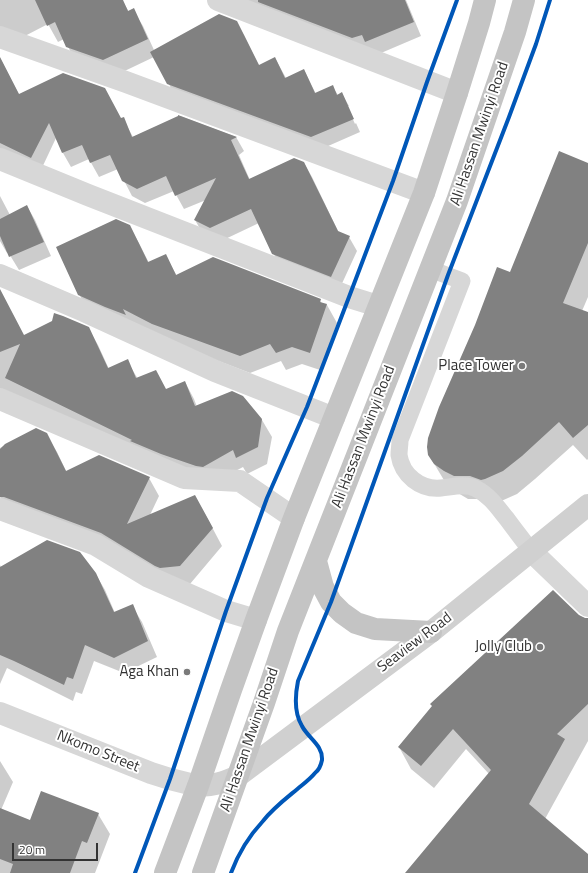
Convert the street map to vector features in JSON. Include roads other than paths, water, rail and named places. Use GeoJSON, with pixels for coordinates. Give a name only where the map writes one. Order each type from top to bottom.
{"type":"FeatureCollection","features":[{"type":"Feature","properties":{"kind":"highway"},"geometry":{"type":"LineString","coordinates":[[166,873],[294,518],[424,193],[457,93],[485,0]]}},
{"type":"Feature","properties":{"kind":"highway","name":"Ali Hassan Mwinyi Road"},"geometry":{"type":"LineString","coordinates":[[203,873],[288,631],[457,201],[515,32],[524,0]]}},
{"type":"Feature","properties":{"kind":"highway"},"geometry":{"type":"LineString","coordinates":[[316,561],[323,587],[331,602],[342,613],[356,623],[375,629],[431,632]]}},
{"type":"Feature","properties":{"kind":"main road","name":"Seaview Road"},"geometry":{"type":"LineString","coordinates":[[198,786],[214,785],[238,776],[431,632],[588,505]]}},
{"type":"Feature","properties":{"kind":"street"},"geometry":{"type":"LineString","coordinates":[[218,0],[457,93]]}},
{"type":"Feature","properties":{"kind":"street"},"geometry":{"type":"LineString","coordinates":[[0,37],[126,82],[424,193]]}},
{"type":"Feature","properties":{"kind":"street"},"geometry":{"type":"LineString","coordinates":[[0,159],[342,294],[378,306]]}},
{"type":"Feature","properties":{"kind":"street"},"geometry":{"type":"LineString","coordinates":[[0,276],[84,311],[215,371],[334,418]]}},
{"type":"Feature","properties":{"kind":"street"},"geometry":{"type":"LineString","coordinates":[[0,399],[184,478],[240,481],[294,518]]}},
{"type":"Feature","properties":{"kind":"street"},"geometry":{"type":"LineString","coordinates":[[0,509],[96,545],[149,577],[226,611],[256,620]]}},
{"type":"Feature","properties":{"kind":"street"},"geometry":{"type":"LineString","coordinates":[[531,551],[588,606]]}},
{"type":"Feature","properties":{"kind":"street","name":"Nkomo Street"},"geometry":{"type":"LineString","coordinates":[[0,712],[151,773],[170,780],[198,786]]}},
{"type":"Feature","properties":{"kind":"lane"},"geometry":{"type":"LineString","coordinates":[[430,269],[462,281],[400,440],[399,454],[401,463],[405,472],[412,480],[421,485],[439,488],[464,486],[476,488],[490,497],[531,551]]}},
{"type":"Feature","properties":{"kind":"place","name":"Place Tower"},"geometry":{"type":"Point","coordinates":[522,366]}},
{"type":"Feature","properties":{"kind":"place","name":"Jolly Club"},"geometry":{"type":"Point","coordinates":[540,647]}},
{"type":"Feature","properties":{"kind":"place","name":"Aga Khan"},"geometry":{"type":"Point","coordinates":[187,672]}}]}
